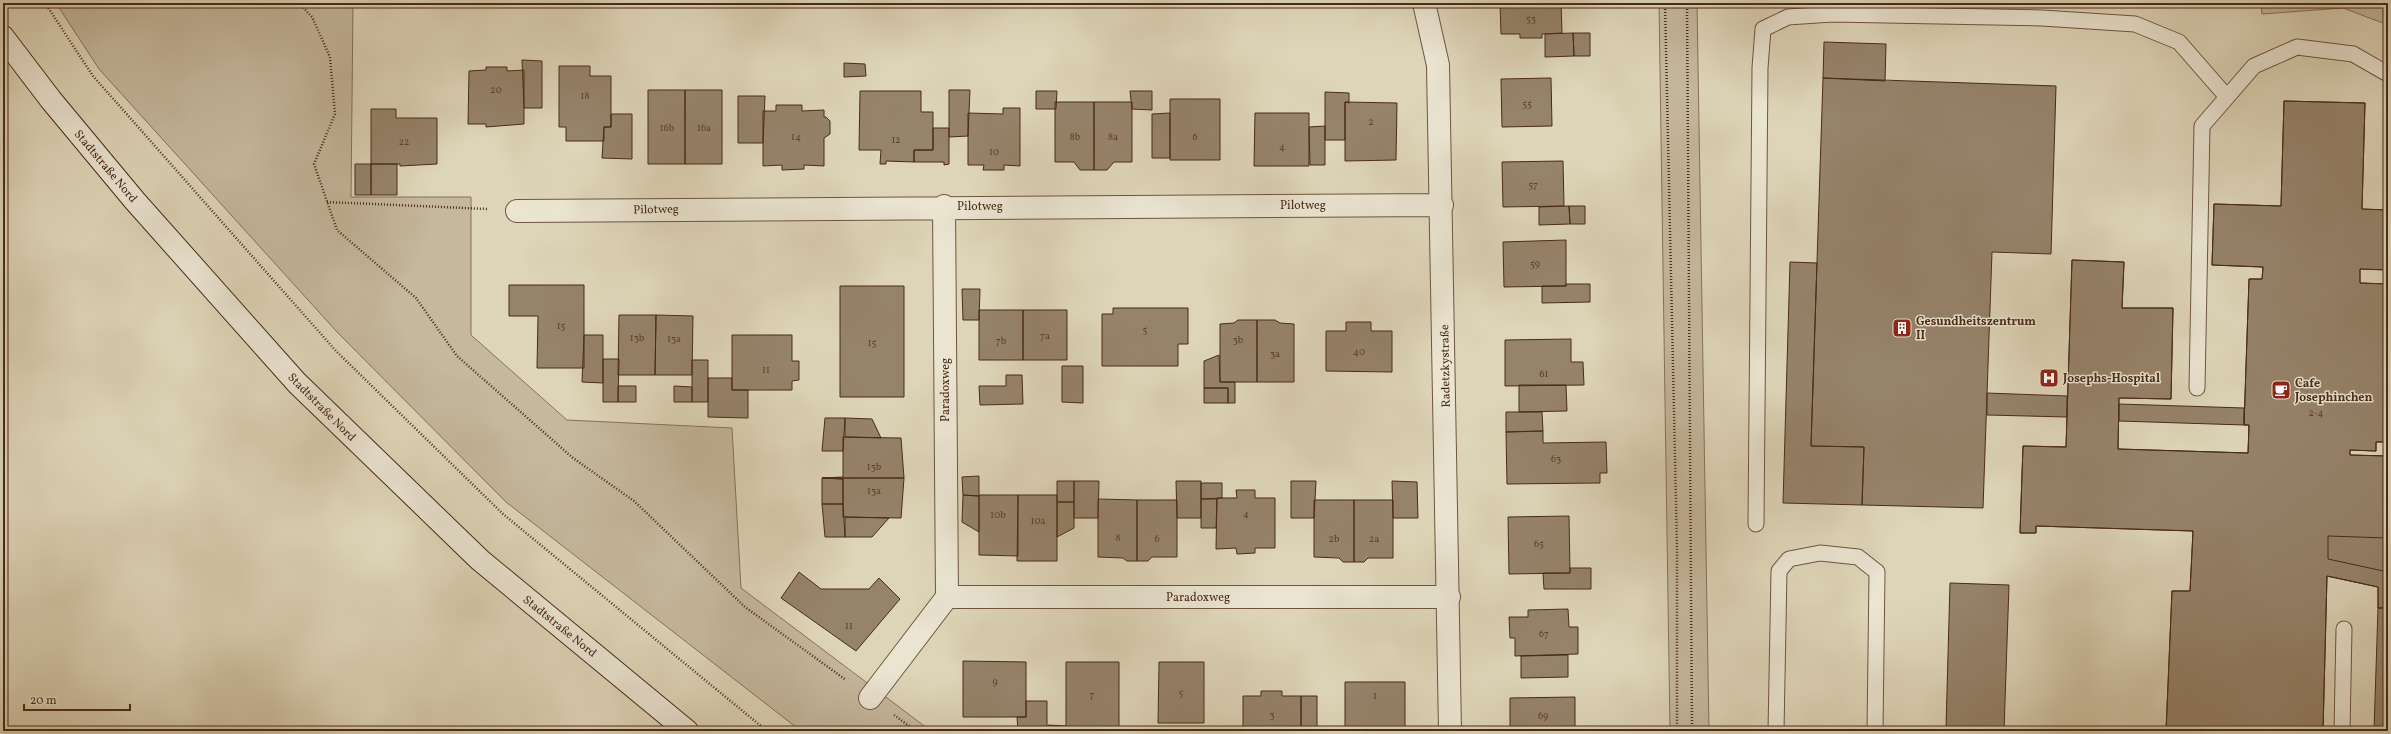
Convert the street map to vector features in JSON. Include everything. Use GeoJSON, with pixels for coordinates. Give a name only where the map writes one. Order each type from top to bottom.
{"type":"FeatureCollection","features":[{"type":"Feature","properties":{"kind":"street","name":"Radetzkystraße"},"geometry":{"type":"LineString","coordinates":[[1424,3],[1438,65],[1442,205],[1450,731]]}},
{"type":"Feature","properties":{"kind":"street","name":"Stadtstraße Nord"},"geometry":{"type":"LineString","coordinates":[[3,37],[51,100],[135,201],[297,383],[480,560],[687,731]]}},
{"type":"Feature","properties":{"kind":"street","name":"Pilotweg"},"geometry":{"type":"LineString","coordinates":[[517,211],[944,206],[1442,205]]}},
{"type":"Feature","properties":{"kind":"street","name":"Paradoxweg"},"geometry":{"type":"LineString","coordinates":[[944,206],[947,597],[1449,597]]}},
{"type":"Feature","properties":{"kind":"street"},"geometry":{"type":"LineString","coordinates":[[870,698],[947,597]]}},
{"type":"Feature","properties":{"kind":"lane"},"geometry":{"type":"LineString","coordinates":[[1756,524],[1760,68],[1763,29],[1788,17],[1832,14],[2042,18],[2135,24],[2179,42],[2227,97]]}},
{"type":"Feature","properties":{"kind":"lane"},"geometry":{"type":"LineString","coordinates":[[2197,388],[2202,126],[2254,66],[2297,47],[2353,54],[2388,74]]}},
{"type":"Feature","properties":{"kind":"lane"},"geometry":{"type":"LineString","coordinates":[[1776,731],[1779,571],[1789,559],[1820,553],[1858,557],[1878,572],[1874,731]]}},
{"type":"Feature","properties":{"kind":"lane"},"geometry":{"type":"LineString","coordinates":[[2342,731],[2344,629]]}},
{"type":"Feature","properties":{"kind":"path"},"geometry":{"type":"LineString","coordinates":[[45,3],[93,76],[336,351],[503,514],[767,731]]}},
{"type":"Feature","properties":{"kind":"path"},"geometry":{"type":"LineString","coordinates":[[299,3],[312,17],[330,56],[335,114],[314,164],[337,230],[416,298],[457,356],[573,458],[634,501],[745,607],[916,731]]}},
{"type":"Feature","properties":{"kind":"path"},"geometry":{"type":"LineString","coordinates":[[1665,3],[1677,540],[1677,731]]}},
{"type":"Feature","properties":{"kind":"path"},"geometry":{"type":"LineString","coordinates":[[1687,3],[1692,731]]}},
{"type":"Feature","properties":{"kind":"path"},"geometry":{"type":"LineString","coordinates":[[326,202],[517,211]]}},
{"type":"Feature","properties":{"kind":"shaded area"},"geometry":{"type":"Polygon","coordinates":[[[56,3],[353,3],[351,197],[471,197],[471,335],[567,420],[732,428],[741,588],[931,731],[801,731],[506,502],[337,332],[99,69],[56,3]]]}},
{"type":"Feature","properties":{"kind":"shaded area"},"geometry":{"type":"Polygon","coordinates":[[[955,3],[1396,3],[1397,6],[955,6],[955,3]]]}},
{"type":"Feature","properties":{"kind":"shaded area"},"geometry":{"type":"Polygon","coordinates":[[[1659,3],[1697,3],[1709,731],[1670,731],[1659,3]]]}},
{"type":"Feature","properties":{"kind":"shaded area"},"geometry":{"type":"Polygon","coordinates":[[[2261,3],[2388,3],[2388,25],[2343,8],[2262,14],[2261,3]]]}},
{"type":"Feature","properties":{"kind":"building"},"geometry":{"type":"Polygon","coordinates":[[[1500,3],[1561,3],[1562,33],[1542,34],[1542,38],[1520,38],[1520,34],[1501,34],[1500,3]]]}},
{"type":"Feature","properties":{"kind":"building"},"geometry":{"type":"Polygon","coordinates":[[[1573,33],[1590,33],[1590,56],[1574,56],[1573,33]]]}},
{"type":"Feature","properties":{"kind":"building"},"geometry":{"type":"Polygon","coordinates":[[[1573,33],[1574,56],[1545,57],[1545,34],[1573,33]]]}},
{"type":"Feature","properties":{"kind":"building"},"geometry":{"type":"Polygon","coordinates":[[[1824,42],[1886,44],[1885,81],[1823,78],[1824,42]]]}},
{"type":"Feature","properties":{"kind":"building"},"geometry":{"type":"Polygon","coordinates":[[[522,60],[542,61],[542,108],[524,108],[522,60]]]}},
{"type":"Feature","properties":{"kind":"building"},"geometry":{"type":"Polygon","coordinates":[[[844,63],[865,64],[866,76],[844,77],[844,63]]]}},
{"type":"Feature","properties":{"kind":"building"},"geometry":{"type":"Polygon","coordinates":[[[559,66],[590,66],[590,76],[611,76],[611,127],[604,127],[604,141],[566,141],[566,127],[559,127],[559,66]]]}},
{"type":"Feature","properties":{"kind":"building"},"geometry":{"type":"Polygon","coordinates":[[[486,67],[507,67],[507,71],[524,70],[524,124],[486,127],[486,124],[468,124],[469,71],[486,70],[486,67]]]}},
{"type":"Feature","properties":{"kind":"building"},"geometry":{"type":"Polygon","coordinates":[[[1551,78],[1552,126],[1502,127],[1501,79],[1551,78]]]}},
{"type":"Feature","properties":{"kind":"building","name":"Gesundheitszentrum II"},"geometry":{"type":"Polygon","coordinates":[[[1823,78],[2056,86],[2051,254],[1992,252],[1983,508],[1862,505],[1864,447],[1811,446],[1823,78]]]}},
{"type":"Feature","properties":{"kind":"building"},"geometry":{"type":"Polygon","coordinates":[[[648,90],[685,90],[685,164],[648,164],[648,90]]]}},
{"type":"Feature","properties":{"kind":"building"},"geometry":{"type":"Polygon","coordinates":[[[685,90],[722,90],[722,164],[685,164],[685,90]]]}},
{"type":"Feature","properties":{"kind":"building"},"geometry":{"type":"Polygon","coordinates":[[[949,90],[970,90],[968,136],[949,137],[949,90]]]}},
{"type":"Feature","properties":{"kind":"building"},"geometry":{"type":"Polygon","coordinates":[[[860,91],[921,91],[921,112],[933,112],[933,150],[914,150],[914,162],[886,161],[886,164],[880,164],[881,150],[859,150],[860,91]]]}},
{"type":"Feature","properties":{"kind":"building"},"geometry":{"type":"Polygon","coordinates":[[[1036,91],[1057,91],[1056,109],[1036,109],[1036,91]]]}},
{"type":"Feature","properties":{"kind":"building"},"geometry":{"type":"Polygon","coordinates":[[[1130,91],[1152,91],[1152,110],[1132,109],[1130,91]]]}},
{"type":"Feature","properties":{"kind":"building"},"geometry":{"type":"Polygon","coordinates":[[[1325,92],[1349,93],[1349,103],[1345,102],[1345,140],[1325,140],[1325,92]]]}},
{"type":"Feature","properties":{"kind":"building"},"geometry":{"type":"Polygon","coordinates":[[[738,96],[765,96],[763,143],[738,143],[738,96]]]}},
{"type":"Feature","properties":{"kind":"building"},"geometry":{"type":"Polygon","coordinates":[[[1170,99],[1220,99],[1220,160],[1170,160],[1170,99]]]}},
{"type":"Feature","properties":{"kind":"building","name":"Josephs-Hospital"},"geometry":{"type":"Polygon","coordinates":[[[2284,101],[2365,103],[2362,209],[2388,210],[2388,270],[2360,269],[2360,283],[2388,284],[2388,442],[2376,442],[2376,451],[2350,450],[2350,455],[2388,456],[2388,538],[2328,536],[2328,559],[2388,572],[2388,608],[2378,608],[2378,587],[2327,576],[2323,731],[2166,731],[2172,591],[2190,591],[2193,531],[2036,526],[2036,533],[2020,533],[2023,446],[2066,447],[2072,260],[2124,262],[2122,308],[2173,308],[2171,399],[2119,398],[2118,449],[2248,453],[2249,425],[2244,425],[2249,279],[2262,279],[2263,267],[2212,265],[2214,204],[2281,206],[2284,101]]]}},
{"type":"Feature","properties":{"kind":"building","name":"Josephs-Hospital"},"geometry":{"type":"Polygon","coordinates":[[[2284,101],[2365,103],[2362,209],[2388,210],[2388,270],[2360,269],[2360,283],[2388,284],[2388,442],[2376,442],[2376,451],[2350,450],[2350,455],[2388,456],[2388,608],[2378,608],[2378,587],[2327,576],[2323,731],[2166,731],[2172,591],[2190,591],[2193,531],[2036,526],[2036,533],[2020,533],[2023,446],[2066,447],[2072,260],[2124,262],[2122,308],[2173,308],[2171,399],[2119,398],[2118,449],[2248,453],[2249,425],[2244,425],[2249,279],[2262,279],[2263,267],[2212,265],[2214,204],[2281,206],[2284,101]]]}},
{"type":"Feature","properties":{"kind":"building"},"geometry":{"type":"Polygon","coordinates":[[[1055,102],[1094,102],[1094,170],[1080,170],[1074,162],[1055,162],[1055,102]]]}},
{"type":"Feature","properties":{"kind":"building"},"geometry":{"type":"Polygon","coordinates":[[[1094,102],[1132,102],[1132,162],[1114,162],[1107,170],[1094,170],[1094,102]]]}},
{"type":"Feature","properties":{"kind":"building"},"geometry":{"type":"Polygon","coordinates":[[[1345,102],[1397,103],[1396,160],[1345,161],[1345,102]]]}},
{"type":"Feature","properties":{"kind":"building"},"geometry":{"type":"Polygon","coordinates":[[[776,105],[802,105],[802,111],[824,110],[824,117],[830,121],[830,134],[824,138],[824,166],[804,165],[804,169],[782,170],[782,165],[763,166],[763,111],[776,111],[776,105]]]}},
{"type":"Feature","properties":{"kind":"building"},"geometry":{"type":"Polygon","coordinates":[[[1003,108],[1020,108],[1020,166],[1004,165],[1004,170],[983,170],[984,165],[968,165],[968,113],[1003,114],[1003,108]]]}},
{"type":"Feature","properties":{"kind":"building"},"geometry":{"type":"Polygon","coordinates":[[[371,109],[396,109],[396,118],[437,118],[437,164],[400,166],[400,164],[371,164],[371,109]]]}},
{"type":"Feature","properties":{"kind":"building"},"geometry":{"type":"Polygon","coordinates":[[[1170,113],[1170,158],[1152,158],[1152,114],[1170,113]]]}},
{"type":"Feature","properties":{"kind":"building"},"geometry":{"type":"Polygon","coordinates":[[[1255,113],[1309,113],[1309,166],[1254,166],[1255,113]]]}},
{"type":"Feature","properties":{"kind":"building"},"geometry":{"type":"Polygon","coordinates":[[[611,114],[632,114],[632,159],[602,158],[604,127],[611,127],[611,114]]]}},
{"type":"Feature","properties":{"kind":"building"},"geometry":{"type":"Polygon","coordinates":[[[1325,126],[1325,165],[1310,165],[1309,127],[1325,126]]]}},
{"type":"Feature","properties":{"kind":"building"},"geometry":{"type":"Polygon","coordinates":[[[933,128],[949,128],[949,164],[944,165],[944,162],[914,162],[914,150],[933,150],[933,128]]]}},
{"type":"Feature","properties":{"kind":"building"},"geometry":{"type":"Polygon","coordinates":[[[1563,161],[1564,206],[1503,207],[1502,162],[1563,161]]]}},
{"type":"Feature","properties":{"kind":"building"},"geometry":{"type":"Polygon","coordinates":[[[355,164],[371,164],[371,195],[355,195],[355,164]]]}},
{"type":"Feature","properties":{"kind":"building"},"geometry":{"type":"Polygon","coordinates":[[[371,164],[397,164],[397,195],[371,195],[371,164]]]}},
{"type":"Feature","properties":{"kind":"building"},"geometry":{"type":"Polygon","coordinates":[[[1569,206],[1585,206],[1585,224],[1570,224],[1569,206]]]}},
{"type":"Feature","properties":{"kind":"building"},"geometry":{"type":"Polygon","coordinates":[[[1569,206],[1570,224],[1539,225],[1539,207],[1569,206]]]}},
{"type":"Feature","properties":{"kind":"building"},"geometry":{"type":"Polygon","coordinates":[[[1566,240],[1566,286],[1504,287],[1503,242],[1566,240]]]}},
{"type":"Feature","properties":{"kind":"building"},"geometry":{"type":"Polygon","coordinates":[[[1790,262],[1817,263],[1811,446],[1864,447],[1862,505],[1783,503],[1790,262]]]}},
{"type":"Feature","properties":{"kind":"building"},"geometry":{"type":"Polygon","coordinates":[[[1566,284],[1590,284],[1590,302],[1542,303],[1542,286],[1566,286],[1566,284]]]}},
{"type":"Feature","properties":{"kind":"building"},"geometry":{"type":"Polygon","coordinates":[[[509,285],[584,285],[584,368],[537,368],[538,316],[509,316],[509,285]]]}},
{"type":"Feature","properties":{"kind":"building"},"geometry":{"type":"Polygon","coordinates":[[[840,286],[904,286],[904,397],[840,397],[840,286]]]}},
{"type":"Feature","properties":{"kind":"building"},"geometry":{"type":"Polygon","coordinates":[[[962,289],[980,289],[979,320],[963,320],[962,289]]]}},
{"type":"Feature","properties":{"kind":"building"},"geometry":{"type":"Polygon","coordinates":[[[1113,308],[1188,308],[1188,344],[1178,344],[1178,366],[1102,366],[1102,314],[1113,314],[1113,308]]]}},
{"type":"Feature","properties":{"kind":"building"},"geometry":{"type":"Polygon","coordinates":[[[979,310],[1023,310],[1023,360],[979,360],[979,310]]]}},
{"type":"Feature","properties":{"kind":"building"},"geometry":{"type":"Polygon","coordinates":[[[1023,310],[1067,310],[1067,360],[1023,360],[1023,310]]]}},
{"type":"Feature","properties":{"kind":"building"},"geometry":{"type":"Polygon","coordinates":[[[619,315],[656,315],[655,375],[618,375],[619,315]]]}},
{"type":"Feature","properties":{"kind":"building"},"geometry":{"type":"Polygon","coordinates":[[[656,315],[693,316],[692,375],[655,375],[656,315]]]}},
{"type":"Feature","properties":{"kind":"building"},"geometry":{"type":"Polygon","coordinates":[[[1238,320],[1257,320],[1257,382],[1220,382],[1220,324],[1234,323],[1238,320]]]}},
{"type":"Feature","properties":{"kind":"building"},"geometry":{"type":"Polygon","coordinates":[[[1257,320],[1275,320],[1280,323],[1294,324],[1294,382],[1257,382],[1257,320]]]}},
{"type":"Feature","properties":{"kind":"building"},"geometry":{"type":"Polygon","coordinates":[[[1346,322],[1371,322],[1371,331],[1392,331],[1392,372],[1326,371],[1326,331],[1346,331],[1346,322]]]}},
{"type":"Feature","properties":{"kind":"building"},"geometry":{"type":"Polygon","coordinates":[[[584,335],[603,335],[603,383],[582,382],[584,335]]]}},
{"type":"Feature","properties":{"kind":"building"},"geometry":{"type":"Polygon","coordinates":[[[732,335],[792,335],[792,361],[799,361],[799,380],[792,381],[792,390],[732,390],[732,335]]]}},
{"type":"Feature","properties":{"kind":"building"},"geometry":{"type":"Polygon","coordinates":[[[1571,339],[1571,362],[1583,362],[1584,385],[1505,386],[1505,340],[1571,339]]]}},
{"type":"Feature","properties":{"kind":"building"},"geometry":{"type":"Polygon","coordinates":[[[1219,355],[1220,382],[1235,382],[1235,403],[1228,403],[1228,388],[1204,388],[1204,361],[1219,355]]]}},
{"type":"Feature","properties":{"kind":"building"},"geometry":{"type":"Polygon","coordinates":[[[603,359],[619,359],[618,402],[603,402],[603,359]]]}},
{"type":"Feature","properties":{"kind":"building"},"geometry":{"type":"Polygon","coordinates":[[[692,360],[708,360],[708,402],[692,402],[692,360]]]}},
{"type":"Feature","properties":{"kind":"building"},"geometry":{"type":"Polygon","coordinates":[[[1062,366],[1083,366],[1083,403],[1062,402],[1062,366]]]}},
{"type":"Feature","properties":{"kind":"building"},"geometry":{"type":"Polygon","coordinates":[[[1006,375],[1022,375],[1023,404],[980,405],[979,386],[1006,386],[1006,375]]]}},
{"type":"Feature","properties":{"kind":"building"},"geometry":{"type":"Polygon","coordinates":[[[708,378],[732,378],[732,390],[748,390],[748,418],[708,417],[708,378]]]}},
{"type":"Feature","properties":{"kind":"building"},"geometry":{"type":"Polygon","coordinates":[[[1519,385],[1566,385],[1567,411],[1519,412],[1519,385]]]}},
{"type":"Feature","properties":{"kind":"building"},"geometry":{"type":"Polygon","coordinates":[[[618,386],[636,386],[636,402],[618,402],[618,386]]]}},
{"type":"Feature","properties":{"kind":"building"},"geometry":{"type":"Polygon","coordinates":[[[674,386],[692,387],[692,402],[674,402],[674,386]]]}},
{"type":"Feature","properties":{"kind":"building"},"geometry":{"type":"Polygon","coordinates":[[[1204,388],[1228,388],[1228,403],[1204,403],[1204,388]]]}},
{"type":"Feature","properties":{"kind":"building"},"geometry":{"type":"Polygon","coordinates":[[[1987,393],[2067,396],[2067,417],[1987,415],[1987,393]]]}},
{"type":"Feature","properties":{"kind":"building"},"geometry":{"type":"Polygon","coordinates":[[[2119,404],[2244,408],[2244,425],[2119,421],[2119,404]]]}},
{"type":"Feature","properties":{"kind":"building"},"geometry":{"type":"Polygon","coordinates":[[[1506,412],[1542,412],[1543,431],[1506,432],[1506,412]]]}},
{"type":"Feature","properties":{"kind":"building"},"geometry":{"type":"Polygon","coordinates":[[[825,418],[845,418],[843,451],[822,451],[825,418]]]}},
{"type":"Feature","properties":{"kind":"building"},"geometry":{"type":"Polygon","coordinates":[[[845,418],[872,419],[881,438],[845,437],[845,418]]]}},
{"type":"Feature","properties":{"kind":"building"},"geometry":{"type":"Polygon","coordinates":[[[1543,431],[1543,443],[1606,442],[1607,473],[1600,473],[1600,483],[1507,484],[1506,432],[1543,431]]]}},
{"type":"Feature","properties":{"kind":"building"},"geometry":{"type":"Polygon","coordinates":[[[843,437],[901,438],[904,478],[822,478],[843,477],[843,437]]]}},
{"type":"Feature","properties":{"kind":"building"},"geometry":{"type":"Polygon","coordinates":[[[979,476],[979,496],[963,495],[962,477],[979,476]]]}},
{"type":"Feature","properties":{"kind":"building"},"geometry":{"type":"Polygon","coordinates":[[[822,478],[904,478],[901,518],[843,517],[843,479],[822,478]]]}},
{"type":"Feature","properties":{"kind":"building"},"geometry":{"type":"Polygon","coordinates":[[[822,478],[843,479],[843,504],[822,504],[822,478]]]}},
{"type":"Feature","properties":{"kind":"building"},"geometry":{"type":"Polygon","coordinates":[[[1057,481],[1074,481],[1074,502],[1057,502],[1057,481]]]}},
{"type":"Feature","properties":{"kind":"building"},"geometry":{"type":"Polygon","coordinates":[[[1074,481],[1099,481],[1098,518],[1074,518],[1074,481]]]}},
{"type":"Feature","properties":{"kind":"building"},"geometry":{"type":"Polygon","coordinates":[[[1176,481],[1201,481],[1201,518],[1177,518],[1176,481]]]}},
{"type":"Feature","properties":{"kind":"building"},"geometry":{"type":"Polygon","coordinates":[[[1291,481],[1316,481],[1314,518],[1291,518],[1291,481]]]}},
{"type":"Feature","properties":{"kind":"building"},"geometry":{"type":"Polygon","coordinates":[[[1392,481],[1417,482],[1418,518],[1393,518],[1392,481]]]}},
{"type":"Feature","properties":{"kind":"building"},"geometry":{"type":"Polygon","coordinates":[[[1201,483],[1222,483],[1222,498],[1201,499],[1201,483]]]}},
{"type":"Feature","properties":{"kind":"building"},"geometry":{"type":"Polygon","coordinates":[[[1236,490],[1255,490],[1255,498],[1275,498],[1275,548],[1255,548],[1255,553],[1237,554],[1236,548],[1216,549],[1217,498],[1237,498],[1236,490]]]}},
{"type":"Feature","properties":{"kind":"building"},"geometry":{"type":"Polygon","coordinates":[[[963,495],[979,496],[979,532],[962,522],[963,495]]]}},
{"type":"Feature","properties":{"kind":"building"},"geometry":{"type":"Polygon","coordinates":[[[979,495],[1018,495],[1018,556],[979,555],[979,495]]]}},
{"type":"Feature","properties":{"kind":"building"},"geometry":{"type":"Polygon","coordinates":[[[1018,495],[1057,495],[1057,561],[1017,561],[1018,495]]]}},
{"type":"Feature","properties":{"kind":"building"},"geometry":{"type":"Polygon","coordinates":[[[1098,499],[1137,500],[1137,561],[1127,561],[1123,558],[1098,557],[1098,499]]]}},
{"type":"Feature","properties":{"kind":"building"},"geometry":{"type":"Polygon","coordinates":[[[1201,499],[1217,499],[1216,528],[1201,528],[1201,499]]]}},
{"type":"Feature","properties":{"kind":"building"},"geometry":{"type":"Polygon","coordinates":[[[1137,500],[1177,500],[1177,557],[1152,557],[1148,561],[1137,561],[1137,500]]]}},
{"type":"Feature","properties":{"kind":"building"},"geometry":{"type":"Polygon","coordinates":[[[1314,500],[1354,500],[1354,562],[1343,562],[1339,558],[1314,557],[1314,500]]]}},
{"type":"Feature","properties":{"kind":"building"},"geometry":{"type":"Polygon","coordinates":[[[1354,500],[1393,500],[1393,558],[1368,558],[1364,562],[1354,562],[1354,500]]]}},
{"type":"Feature","properties":{"kind":"building"},"geometry":{"type":"Polygon","coordinates":[[[1057,502],[1074,502],[1074,528],[1057,537],[1057,502]]]}},
{"type":"Feature","properties":{"kind":"building"},"geometry":{"type":"Polygon","coordinates":[[[822,504],[843,504],[845,537],[825,537],[822,504]]]}},
{"type":"Feature","properties":{"kind":"building"},"geometry":{"type":"Polygon","coordinates":[[[1569,516],[1570,573],[1509,574],[1508,517],[1569,516]]]}},
{"type":"Feature","properties":{"kind":"building"},"geometry":{"type":"Polygon","coordinates":[[[845,517],[889,518],[872,537],[845,537],[845,517]]]}},
{"type":"Feature","properties":{"kind":"building"},"geometry":{"type":"Polygon","coordinates":[[[1570,568],[1591,568],[1591,589],[1544,589],[1543,573],[1570,573],[1570,568]]]}},
{"type":"Feature","properties":{"kind":"building"},"geometry":{"type":"Polygon","coordinates":[[[799,572],[821,589],[869,589],[879,578],[900,599],[856,651],[781,598],[799,572]]]}},
{"type":"Feature","properties":{"kind":"building"},"geometry":{"type":"Polygon","coordinates":[[[1950,583],[2009,585],[2004,731],[1946,728],[1950,583]]]}},
{"type":"Feature","properties":{"kind":"building"},"geometry":{"type":"Polygon","coordinates":[[[2378,608],[2388,608],[2388,731],[2374,731],[2378,608]]]}},
{"type":"Feature","properties":{"kind":"building"},"geometry":{"type":"Polygon","coordinates":[[[1568,609],[1569,627],[1578,627],[1578,654],[1515,656],[1515,638],[1510,638],[1509,617],[1528,617],[1528,610],[1568,609]]]}},
{"type":"Feature","properties":{"kind":"building"},"geometry":{"type":"Polygon","coordinates":[[[1568,655],[1568,677],[1521,678],[1521,656],[1568,655]]]}},
{"type":"Feature","properties":{"kind":"building"},"geometry":{"type":"Polygon","coordinates":[[[963,661],[1026,662],[1026,717],[963,717],[963,661]]]}},
{"type":"Feature","properties":{"kind":"building"},"geometry":{"type":"Polygon","coordinates":[[[1066,662],[1119,662],[1119,730],[1066,730],[1066,662]]]}},
{"type":"Feature","properties":{"kind":"building"},"geometry":{"type":"Polygon","coordinates":[[[1159,662],[1204,662],[1204,723],[1158,723],[1159,662]]]}},
{"type":"Feature","properties":{"kind":"building"},"geometry":{"type":"Polygon","coordinates":[[[1345,682],[1405,682],[1405,729],[1345,729],[1345,682]]]}},
{"type":"Feature","properties":{"kind":"building"},"geometry":{"type":"Polygon","coordinates":[[[1261,691],[1282,691],[1282,696],[1301,696],[1301,731],[1243,731],[1243,696],[1261,696],[1261,691]]]}},
{"type":"Feature","properties":{"kind":"building"},"geometry":{"type":"Polygon","coordinates":[[[1301,696],[1317,696],[1317,731],[1301,731],[1301,696]]]}},
{"type":"Feature","properties":{"kind":"building"},"geometry":{"type":"Polygon","coordinates":[[[1575,697],[1575,731],[1510,731],[1510,698],[1575,697]]]}},
{"type":"Feature","properties":{"kind":"building"},"geometry":{"type":"Polygon","coordinates":[[[1026,701],[1047,701],[1047,731],[1018,731],[1017,717],[1026,717],[1026,701]]]}},
{"type":"Feature","properties":{"kind":"building"},"geometry":{"type":"Polygon","coordinates":[[[1048,725],[1066,726],[1066,731],[1048,731],[1048,725]]]}},
{"type":"Feature","properties":{"kind":"place","name":"Gesundheitszentrum II"},"geometry":{"type":"Point","coordinates":[1902,328]}},
{"type":"Feature","properties":{"kind":"place","name":"Josephs-Hospital"},"geometry":{"type":"Point","coordinates":[2049,378]}},
{"type":"Feature","properties":{"kind":"place","name":"Cafe Josephinchen"},"geometry":{"type":"Point","coordinates":[2281,390]}}]}
